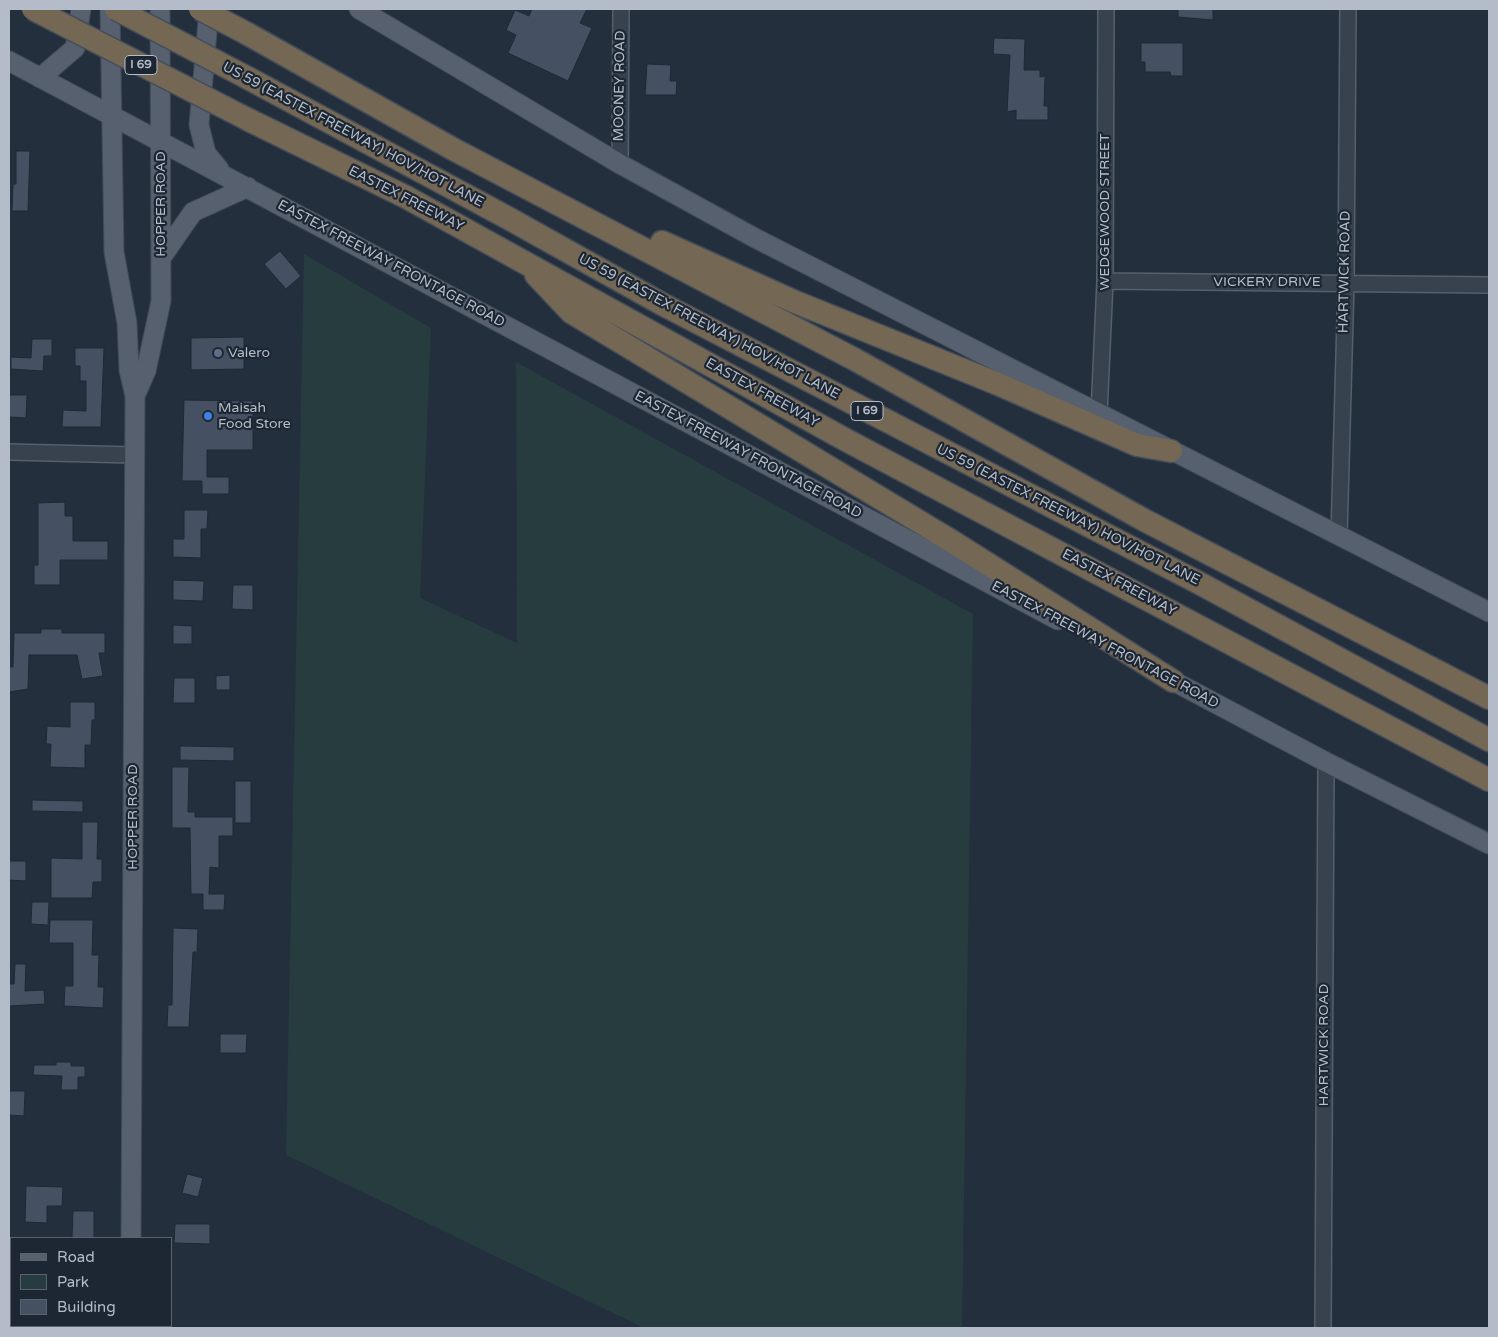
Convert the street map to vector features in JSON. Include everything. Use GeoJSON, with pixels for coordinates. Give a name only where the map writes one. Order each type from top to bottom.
{"type":"FeatureCollection","features":[{"type":"Feature","properties":{"kind":"highway","name":"EASTEX FREEWAY"},"geometry":{"type":"LineString","coordinates":[[33,9],[248,120],[406,197],[846,440],[1489,780]]}},
{"type":"Feature","properties":{"kind":"highway","name":"US 59 (EASTEX FREEWAY) HOV/HOT LANE"},"geometry":{"type":"LineString","coordinates":[[116,9],[508,218],[662,304],[1201,584],[1489,740]]}},
{"type":"Feature","properties":{"kind":"highway"},"geometry":{"type":"LineString","coordinates":[[200,9],[453,149],[854,359],[1144,520],[1489,698]]}},
{"type":"Feature","properties":{"kind":"highway"},"geometry":{"type":"LineString","coordinates":[[453,149],[802,304],[998,384],[1137,445],[1171,451]]}},
{"type":"Feature","properties":{"kind":"highway"},"geometry":{"type":"LineString","coordinates":[[521,259],[571,312],[953,542],[1173,681]]}},
{"type":"Feature","properties":{"kind":"main road"},"geometry":{"type":"LineString","coordinates":[[40,78],[75,48],[81,9]]}},
{"type":"Feature","properties":{"kind":"main road","name":"HOPPER ROAD"},"geometry":{"type":"LineString","coordinates":[[110,9],[114,252],[127,322],[129,370],[135,396],[131,1237]]}},
{"type":"Feature","properties":{"kind":"main road","name":"HOPPER ROAD"},"geometry":{"type":"LineString","coordinates":[[135,396],[146,371],[159,312],[162,141],[160,9]]}},
{"type":"Feature","properties":{"kind":"main road"},"geometry":{"type":"LineString","coordinates":[[209,9],[199,125],[206,153],[221,172]]}},
{"type":"Feature","properties":{"kind":"main road"},"geometry":{"type":"LineString","coordinates":[[359,9],[620,164],[755,238],[1489,612]]}},
{"type":"Feature","properties":{"kind":"main road","name":"EASTEX FREEWAY FRONTAGE ROAD"},"geometry":{"type":"LineString","coordinates":[[9,61],[221,172],[1326,762],[1489,844]]}},
{"type":"Feature","properties":{"kind":"main road"},"geometry":{"type":"LineString","coordinates":[[161,258],[193,212],[248,187]]}},
{"type":"Feature","properties":{"kind":"street","name":"MOONEY ROAD"},"geometry":{"type":"LineString","coordinates":[[620,164],[621,9]]}},
{"type":"Feature","properties":{"kind":"street","name":"WEDGEWOOD STREET"},"geometry":{"type":"LineString","coordinates":[[1099,414],[1105,281],[1106,9]]}},
{"type":"Feature","properties":{"kind":"street","name":"HARTWICK ROAD"},"geometry":{"type":"LineString","coordinates":[[1338,536],[1346,283],[1348,9]]}},
{"type":"Feature","properties":{"kind":"street","name":"VICKERY DRIVE"},"geometry":{"type":"LineString","coordinates":[[1105,281],[1489,285]]}},
{"type":"Feature","properties":{"kind":"street"},"geometry":{"type":"LineString","coordinates":[[9,452],[134,455]]}},
{"type":"Feature","properties":{"kind":"street","name":"HARTWICK ROAD"},"geometry":{"type":"LineString","coordinates":[[1323,1328],[1326,762]]}},
{"type":"Feature","properties":{"kind":"green space"},"geometry":{"type":"Polygon","coordinates":[[[304,254],[431,328],[420,598],[517,643],[516,362],[973,614],[962,1328],[644,1328],[286,1155],[304,254]]]}},
{"type":"Feature","properties":{"kind":"building"},"geometry":{"type":"Polygon","coordinates":[[[532,9],[587,9],[580,23],[592,28],[568,81],[508,53],[516,35],[506,30],[515,10],[529,16],[532,9]]]}},
{"type":"Feature","properties":{"kind":"building"},"geometry":{"type":"Polygon","coordinates":[[[1178,9],[1213,9],[1213,20],[1178,17],[1178,9]]]}},
{"type":"Feature","properties":{"kind":"building"},"geometry":{"type":"Polygon","coordinates":[[[994,38],[1025,39],[1024,70],[1040,70],[1040,77],[1045,76],[1044,106],[1048,106],[1048,120],[1016,120],[1016,110],[1007,112],[1010,55],[993,54],[994,38]]]}},
{"type":"Feature","properties":{"kind":"building"},"geometry":{"type":"Polygon","coordinates":[[[1141,43],[1183,43],[1183,76],[1171,76],[1170,72],[1145,72],[1145,62],[1141,62],[1141,43]]]}},
{"type":"Feature","properties":{"kind":"building"},"geometry":{"type":"Polygon","coordinates":[[[647,64],[671,65],[670,81],[677,81],[676,95],[645,95],[647,64]]]}},
{"type":"Feature","properties":{"kind":"building"},"geometry":{"type":"Polygon","coordinates":[[[16,151],[30,151],[28,211],[12,211],[13,184],[16,184],[16,151]]]}},
{"type":"Feature","properties":{"kind":"building"},"geometry":{"type":"Polygon","coordinates":[[[280,251],[301,276],[286,289],[264,264],[280,251]]]}},
{"type":"Feature","properties":{"kind":"building","name":"Valero"},"geometry":{"type":"Polygon","coordinates":[[[244,337],[244,369],[191,370],[191,338],[244,337]]]}},
{"type":"Feature","properties":{"kind":"building"},"geometry":{"type":"Polygon","coordinates":[[[32,339],[52,339],[52,356],[44,356],[43,371],[11,369],[11,357],[31,358],[32,339]]]}},
{"type":"Feature","properties":{"kind":"building"},"geometry":{"type":"Polygon","coordinates":[[[75,348],[104,348],[101,427],[62,427],[63,410],[86,411],[86,381],[80,381],[80,366],[75,366],[75,348]]]}},
{"type":"Feature","properties":{"kind":"building"},"geometry":{"type":"Polygon","coordinates":[[[9,395],[27,395],[26,418],[9,417],[9,395]]]}},
{"type":"Feature","properties":{"kind":"building"},"geometry":{"type":"Polygon","coordinates":[[[184,400],[253,401],[253,450],[207,450],[207,477],[229,477],[229,494],[202,494],[202,481],[182,481],[184,400]]]}},
{"type":"Feature","properties":{"kind":"building"},"geometry":{"type":"Polygon","coordinates":[[[65,502],[65,516],[73,516],[73,541],[108,541],[108,560],[60,560],[60,585],[34,585],[34,565],[38,565],[38,503],[65,502]]]}},
{"type":"Feature","properties":{"kind":"building"},"geometry":{"type":"Polygon","coordinates":[[[184,510],[208,510],[207,529],[201,529],[201,558],[173,557],[173,539],[184,539],[184,510]]]}},
{"type":"Feature","properties":{"kind":"building"},"geometry":{"type":"Polygon","coordinates":[[[173,580],[204,581],[203,601],[173,600],[173,580]]]}},
{"type":"Feature","properties":{"kind":"building"},"geometry":{"type":"Polygon","coordinates":[[[233,585],[253,585],[253,610],[232,609],[233,585]]]}},
{"type":"Feature","properties":{"kind":"building"},"geometry":{"type":"Polygon","coordinates":[[[173,625],[192,626],[192,644],[173,644],[173,625]]]}},
{"type":"Feature","properties":{"kind":"building"},"geometry":{"type":"Polygon","coordinates":[[[41,629],[62,629],[62,633],[105,633],[105,653],[99,653],[103,676],[82,679],[77,655],[29,655],[28,689],[9,692],[9,667],[13,667],[14,633],[41,633],[41,629]]]}},
{"type":"Feature","properties":{"kind":"building"},"geometry":{"type":"Polygon","coordinates":[[[230,675],[230,690],[216,690],[216,676],[230,675]]]}},
{"type":"Feature","properties":{"kind":"building"},"geometry":{"type":"Polygon","coordinates":[[[174,678],[195,678],[195,703],[173,703],[174,678]]]}},
{"type":"Feature","properties":{"kind":"building"},"geometry":{"type":"Polygon","coordinates":[[[70,702],[95,702],[95,720],[92,720],[91,745],[85,745],[85,768],[50,767],[51,744],[46,744],[47,726],[70,727],[70,702]]]}},
{"type":"Feature","properties":{"kind":"building"},"geometry":{"type":"Polygon","coordinates":[[[180,746],[234,747],[234,761],[180,760],[180,746]]]}},
{"type":"Feature","properties":{"kind":"building"},"geometry":{"type":"Polygon","coordinates":[[[172,767],[189,767],[188,812],[195,812],[195,817],[233,817],[233,836],[219,836],[219,868],[210,867],[209,894],[225,894],[224,910],[203,910],[203,894],[191,894],[190,828],[172,828],[172,767]]]}},
{"type":"Feature","properties":{"kind":"building"},"geometry":{"type":"Polygon","coordinates":[[[235,781],[251,781],[251,823],[235,823],[235,781]]]}},
{"type":"Feature","properties":{"kind":"building"},"geometry":{"type":"Polygon","coordinates":[[[32,800],[83,801],[83,812],[32,811],[32,800]]]}},
{"type":"Feature","properties":{"kind":"building"},"geometry":{"type":"Polygon","coordinates":[[[82,822],[98,822],[97,859],[102,859],[102,882],[93,882],[92,898],[51,898],[51,858],[82,859],[82,822]]]}},
{"type":"Feature","properties":{"kind":"building"},"geometry":{"type":"Polygon","coordinates":[[[9,861],[26,861],[26,881],[9,880],[9,861]]]}},
{"type":"Feature","properties":{"kind":"building"},"geometry":{"type":"Polygon","coordinates":[[[32,902],[49,902],[48,925],[31,924],[32,902]]]}},
{"type":"Feature","properties":{"kind":"building"},"geometry":{"type":"Polygon","coordinates":[[[50,920],[93,920],[92,955],[99,955],[98,987],[104,987],[103,1008],[64,1006],[65,986],[73,986],[73,943],[49,943],[50,920]]]}},
{"type":"Feature","properties":{"kind":"building"},"geometry":{"type":"Polygon","coordinates":[[[173,928],[198,929],[197,952],[193,952],[189,1027],[167,1027],[168,1005],[172,1005],[173,928]]]}},
{"type":"Feature","properties":{"kind":"building"},"geometry":{"type":"Polygon","coordinates":[[[15,964],[26,964],[25,991],[44,990],[45,1004],[9,1006],[9,984],[14,984],[15,964]]]}},
{"type":"Feature","properties":{"kind":"building"},"geometry":{"type":"Polygon","coordinates":[[[220,1034],[247,1034],[246,1053],[220,1053],[220,1034]]]}},
{"type":"Feature","properties":{"kind":"building"},"geometry":{"type":"Polygon","coordinates":[[[56,1062],[71,1062],[71,1066],[85,1066],[85,1077],[78,1077],[78,1090],[61,1090],[62,1076],[33,1075],[34,1065],[56,1065],[56,1062]]]}},
{"type":"Feature","properties":{"kind":"building"},"geometry":{"type":"Polygon","coordinates":[[[9,1091],[25,1091],[24,1116],[9,1115],[9,1091]]]}},
{"type":"Feature","properties":{"kind":"building"},"geometry":{"type":"Polygon","coordinates":[[[187,1174],[203,1178],[198,1197],[182,1193],[187,1174]]]}},
{"type":"Feature","properties":{"kind":"building"},"geometry":{"type":"Polygon","coordinates":[[[26,1186],[63,1187],[62,1206],[47,1206],[47,1223],[25,1222],[26,1186]]]}},
{"type":"Feature","properties":{"kind":"building"},"geometry":{"type":"Polygon","coordinates":[[[73,1211],[94,1211],[94,1237],[72,1237],[73,1211]]]}},
{"type":"Feature","properties":{"kind":"building"},"geometry":{"type":"Polygon","coordinates":[[[175,1224],[210,1224],[210,1244],[174,1243],[175,1224]]]}},
{"type":"Feature","properties":{"kind":"place","name":"Valero"},"geometry":{"type":"Point","coordinates":[218,353]}},
{"type":"Feature","properties":{"kind":"place","name":"Maisah Food Store"},"geometry":{"type":"Point","coordinates":[208,416]}}]}
